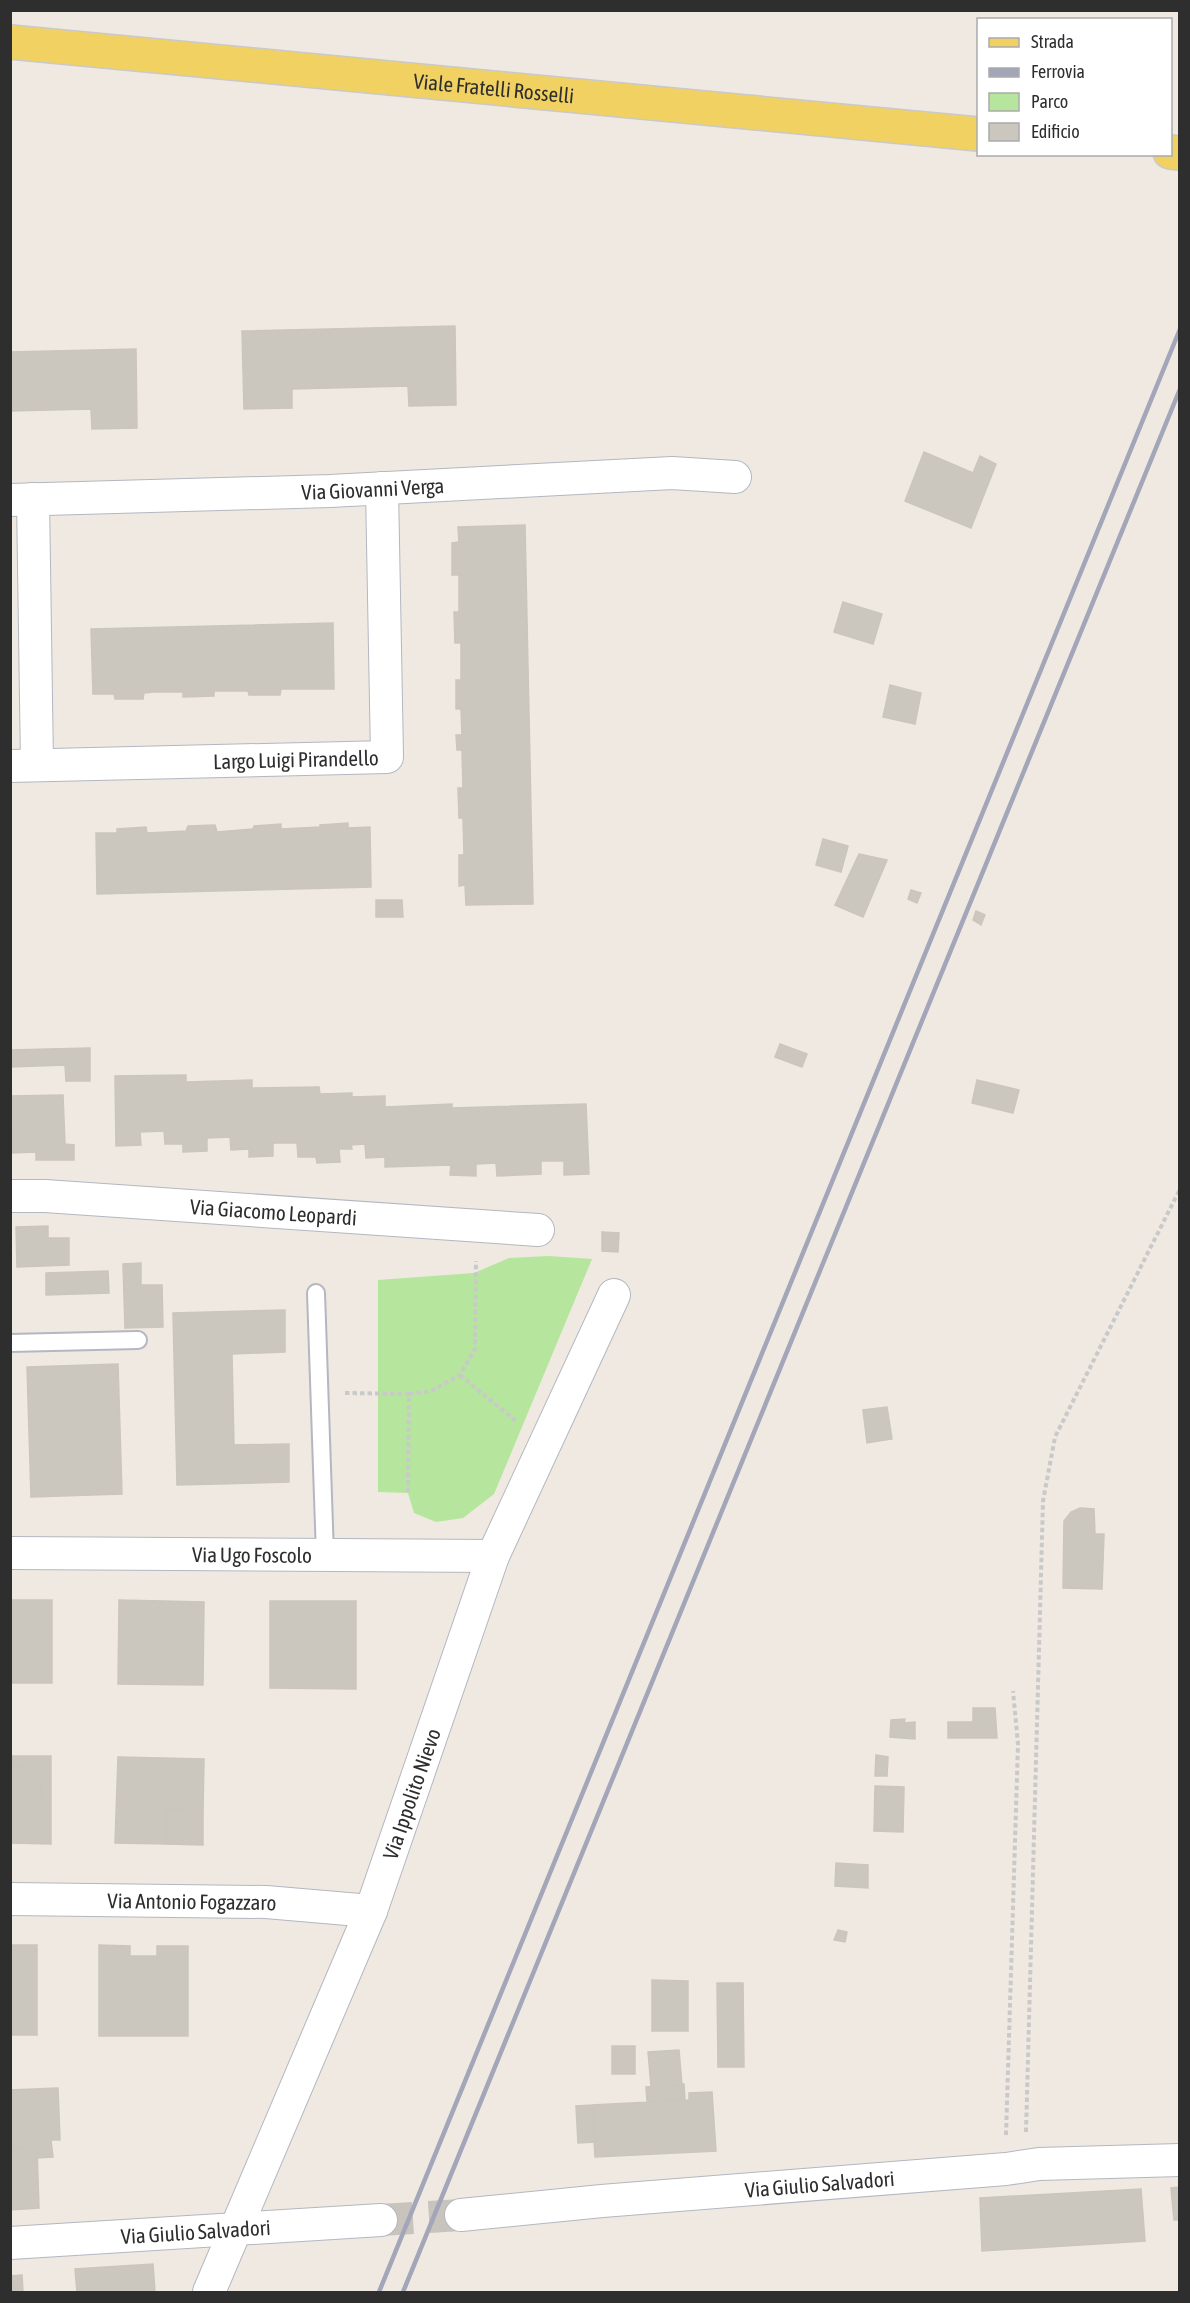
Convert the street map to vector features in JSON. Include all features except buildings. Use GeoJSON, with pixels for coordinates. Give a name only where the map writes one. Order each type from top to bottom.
{"type":"FeatureCollection","features":[{"type":"Feature","properties":{"kind":"main road","name":"Viale Fratelli Rosselli"},"geometry":{"type":"LineString","coordinates":[[10,42],[977,134]]}},
{"type":"Feature","properties":{"kind":"street","name":"Via Giovanni Verga"},"geometry":{"type":"LineString","coordinates":[[22,499],[382,488],[672,473],[735,477]]}},
{"type":"Feature","properties":{"kind":"street","name":"Largo Luigi Pirandello"},"geometry":{"type":"LineString","coordinates":[[23,765],[387,757],[382,488]]}},
{"type":"Feature","properties":{"kind":"street"},"geometry":{"type":"LineString","coordinates":[[22,499],[23,765]]}},
{"type":"Feature","properties":{"kind":"street","name":"Via Giacomo Leopardi"},"geometry":{"type":"LineString","coordinates":[[10,1196],[45,1196],[538,1230]]}},
{"type":"Feature","properties":{"kind":"street","name":"Via Ippolito Nievo"},"geometry":{"type":"LineString","coordinates":[[209,2292],[238,2229],[371,1911],[493,1556],[614,1295]]}},
{"type":"Feature","properties":{"kind":"street","name":"Via Ugo Foscolo"},"geometry":{"type":"LineString","coordinates":[[10,1553],[493,1556]]}},
{"type":"Feature","properties":{"kind":"street","name":"Via Antonio Fogazzaro"},"geometry":{"type":"LineString","coordinates":[[10,1899],[266,1902],[371,1911]]}},
{"type":"Feature","properties":{"kind":"street","name":"Via Giulio Salvadori"},"geometry":{"type":"LineString","coordinates":[[461,2215],[1039,2164],[1179,2160]]}},
{"type":"Feature","properties":{"kind":"street","name":"Via Giulio Salvadori"},"geometry":{"type":"LineString","coordinates":[[10,2243],[381,2220]]}},
{"type":"Feature","properties":{"kind":"lane"},"geometry":{"type":"LineString","coordinates":[[316,1293],[325,1555]]}},
{"type":"Feature","properties":{"kind":"lane"},"geometry":{"type":"LineString","coordinates":[[10,1343],[138,1340]]}},
{"type":"Feature","properties":{"kind":"path"},"geometry":{"type":"LineString","coordinates":[[1017,2167],[1026,2132],[1043,1501],[1055,1437],[1179,1189]]}},
{"type":"Feature","properties":{"kind":"path"},"geometry":{"type":"LineString","coordinates":[[320,1393],[409,1394],[431,1391],[459,1375],[475,1349],[476,1227]]}},
{"type":"Feature","properties":{"kind":"path"},"geometry":{"type":"LineString","coordinates":[[459,1375],[544,1445]]}},
{"type":"Feature","properties":{"kind":"path"},"geometry":{"type":"LineString","coordinates":[[408,1493],[409,1394]]}},
{"type":"Feature","properties":{"kind":"path"},"geometry":{"type":"LineString","coordinates":[[1013,1692],[1018,1744],[1017,2167]]}},
{"type":"Feature","properties":{"kind":"green space"},"geometry":{"type":"Polygon","coordinates":[[[549,1256],[592,1259],[494,1494],[463,1518],[436,1522],[414,1513],[408,1493],[378,1492],[378,1280],[474,1273],[509,1258],[549,1256]]]}},
{"type":"Feature","properties":{"kind":"tunnel"},"geometry":{"type":"LineString","coordinates":[[381,2220],[461,2215]]}},
{"type":"Feature","properties":{"kind":"railway"},"geometry":{"type":"LineString","coordinates":[[379,2292],[1180,329]]}},
{"type":"Feature","properties":{"kind":"railway"},"geometry":{"type":"LineString","coordinates":[[403,2292],[1180,389]]}}]}
